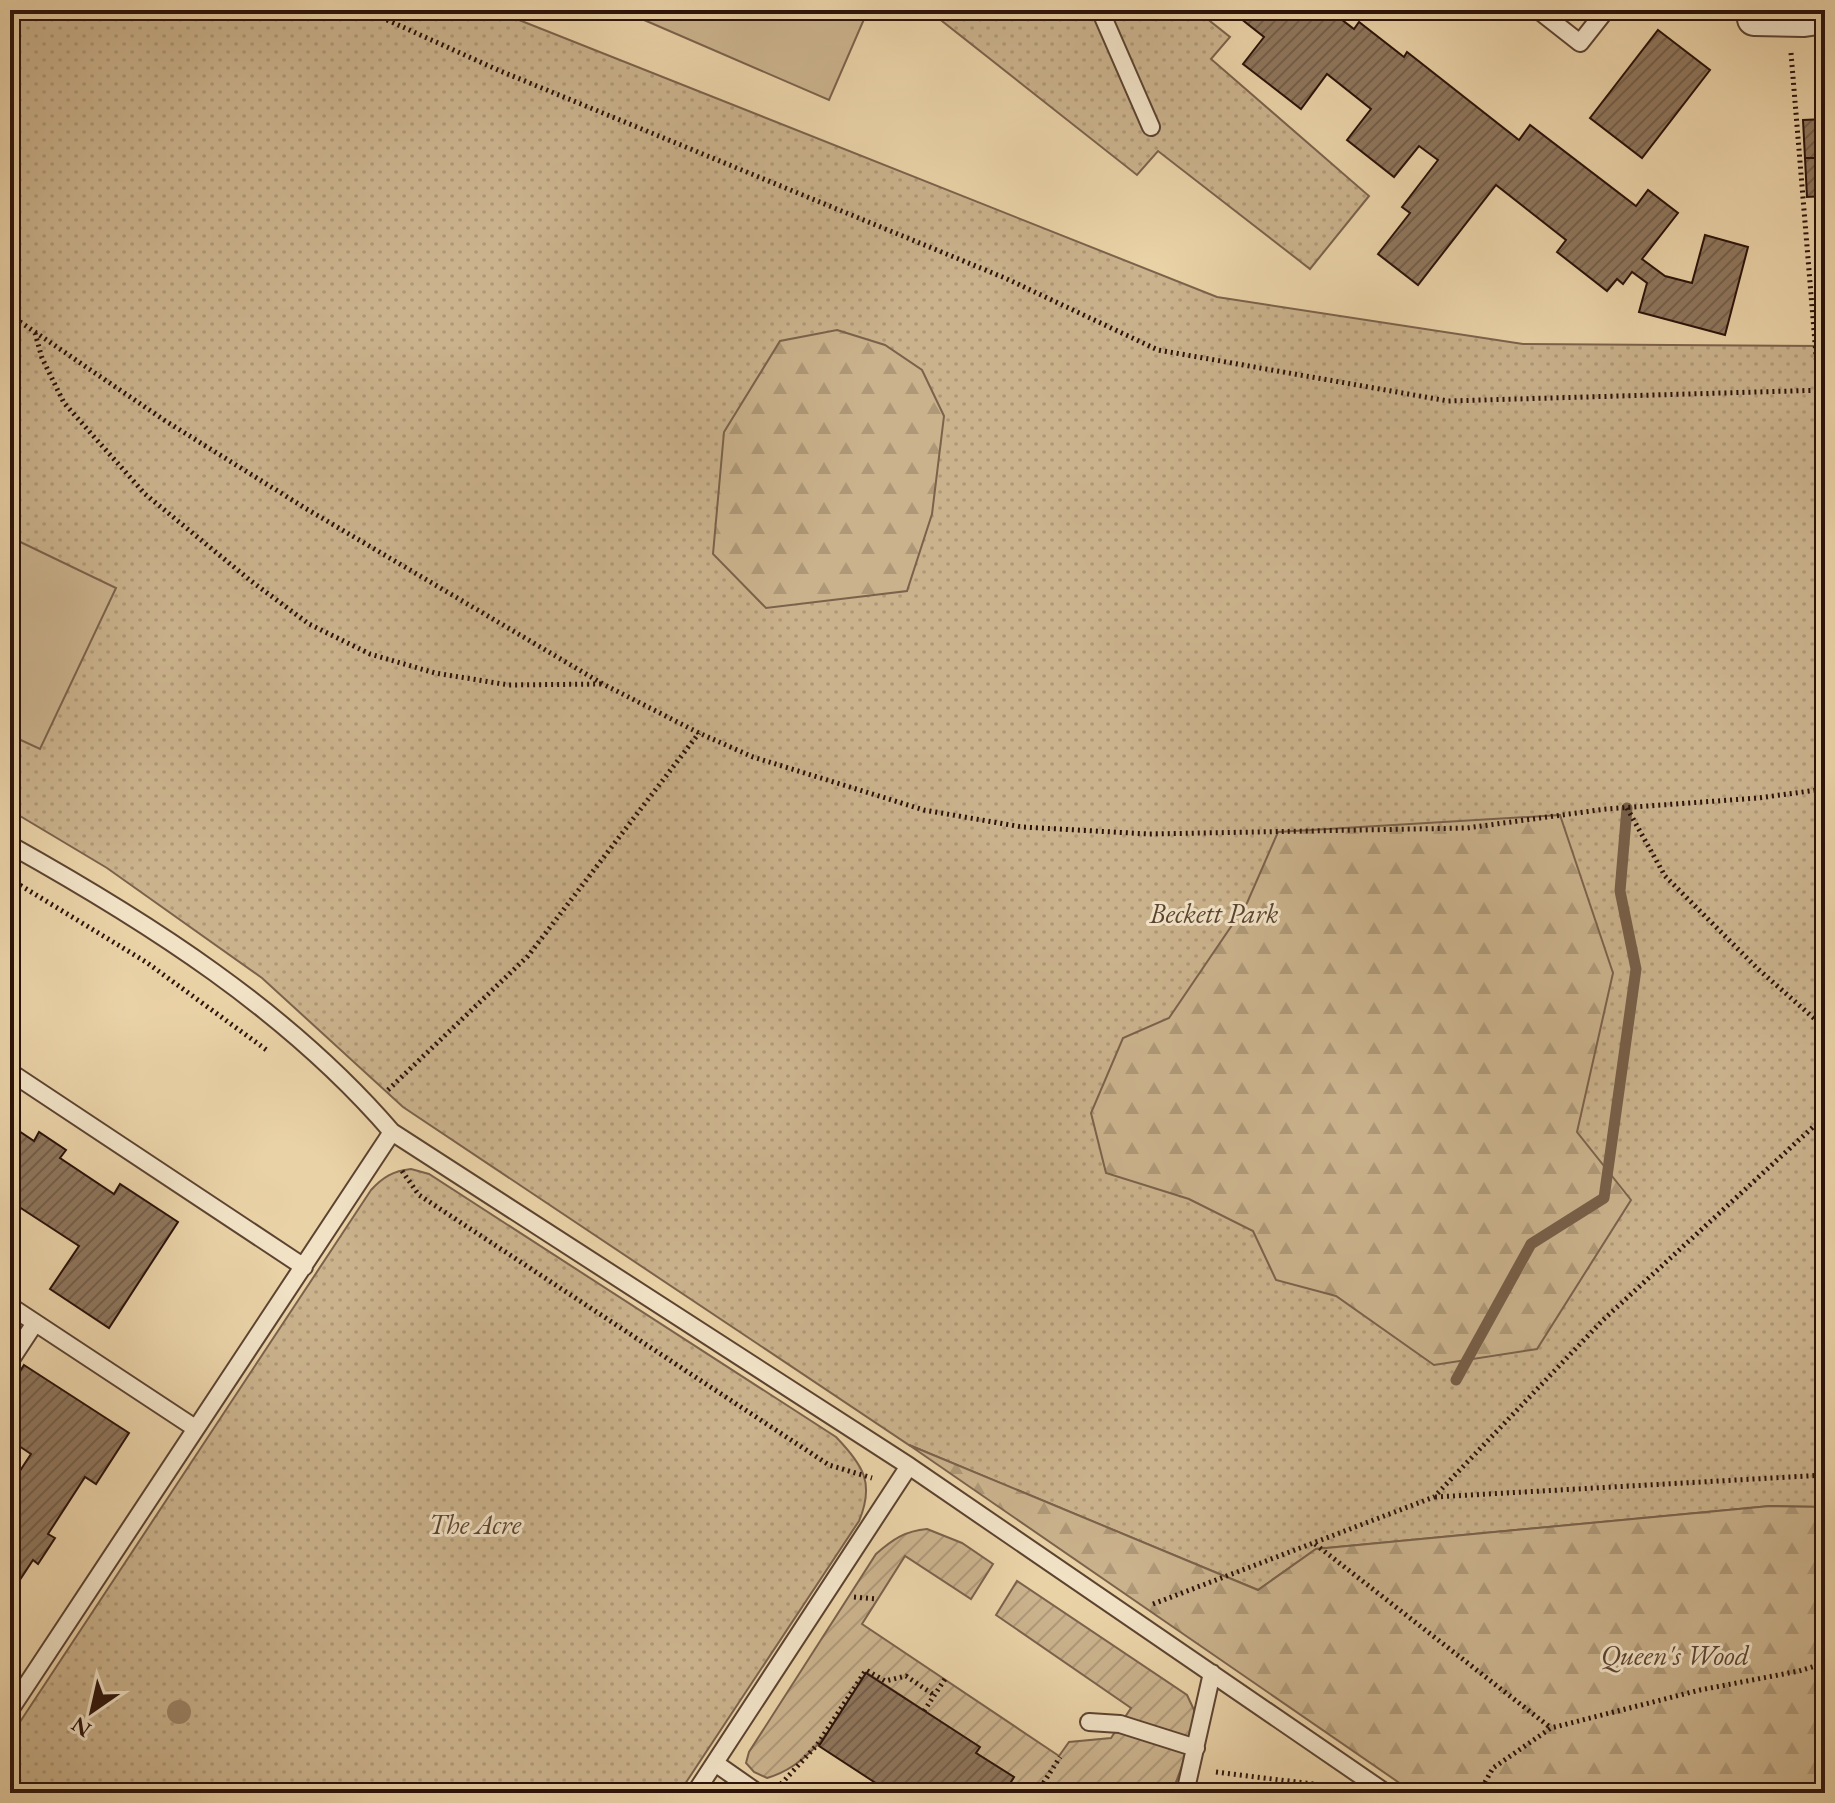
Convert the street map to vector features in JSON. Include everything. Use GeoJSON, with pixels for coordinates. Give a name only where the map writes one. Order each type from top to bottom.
{"type":"FeatureCollection","features":[{"type":"Feature","properties":{"kind":"street"},"geometry":{"type":"LineString","coordinates":[[1748,14],[1788,20],[1825,17]]}},
{"type":"Feature","properties":{"kind":"lane"},"geometry":{"type":"LineString","coordinates":[[1100,10],[1151,127]]}},
{"type":"Feature","properties":{"kind":"lane"},"geometry":{"type":"LineString","coordinates":[[1538,10],[1580,43],[1606,10]]}},
{"type":"Feature","properties":{"kind":"lane"},"geometry":{"type":"LineString","coordinates":[[10,845],[95,893],[195,959],[297,1039],[372,1109],[388,1138],[909,1466],[1386,1793]]}},
{"type":"Feature","properties":{"kind":"lane"},"geometry":{"type":"LineString","coordinates":[[10,1072],[304,1267]]}},
{"type":"Feature","properties":{"kind":"lane"},"geometry":{"type":"LineString","coordinates":[[10,1710],[388,1138]]}},
{"type":"Feature","properties":{"kind":"lane"},"geometry":{"type":"LineString","coordinates":[[10,1306],[195,1428]]}},
{"type":"Feature","properties":{"kind":"lane"},"geometry":{"type":"LineString","coordinates":[[10,1361],[35,1323]]}},
{"type":"Feature","properties":{"kind":"lane"},"geometry":{"type":"LineString","coordinates":[[695,1793],[909,1466]]}},
{"type":"Feature","properties":{"kind":"lane"},"geometry":{"type":"LineString","coordinates":[[1185,1793],[1212,1673]]}},
{"type":"Feature","properties":{"kind":"lane"},"geometry":{"type":"LineString","coordinates":[[1089,1722],[1120,1724],[1196,1748]]}},
{"type":"Feature","properties":{"kind":"lane"},"geometry":{"type":"LineString","coordinates":[[715,1763],[758,1793]]}},
{"type":"Feature","properties":{"kind":"path"},"geometry":{"type":"LineString","coordinates":[[365,10],[498,70],[1005,278],[1158,350],[1448,401],[1822,391],[1788,20]]}},
{"type":"Feature","properties":{"kind":"path"},"geometry":{"type":"LineString","coordinates":[[10,315],[164,420],[305,508],[603,684],[753,757],[924,810],[1022,827],[1149,834],[1467,828],[1627,808],[1758,798],[1825,789]]}},
{"type":"Feature","properties":{"kind":"path"},"geometry":{"type":"LineString","coordinates":[[35,333],[42,358],[64,403],[145,494],[309,624],[370,654],[435,673],[509,685],[603,684]]}},
{"type":"Feature","properties":{"kind":"path"},"geometry":{"type":"LineString","coordinates":[[372,1109],[395,1081],[528,956],[699,733]]}},
{"type":"Feature","properties":{"kind":"path"},"geometry":{"type":"LineString","coordinates":[[1627,808],[1665,876],[1758,969],[1825,1028]]}},
{"type":"Feature","properties":{"kind":"path"},"geometry":{"type":"LineString","coordinates":[[10,879],[146,962],[276,1057]]}},
{"type":"Feature","properties":{"kind":"path"},"geometry":{"type":"LineString","coordinates":[[1434,1497],[1603,1320],[1825,1116]]}},
{"type":"Feature","properties":{"kind":"path"},"geometry":{"type":"LineString","coordinates":[[388,1138],[419,1195],[829,1465],[896,1486]]}},
{"type":"Feature","properties":{"kind":"path"},"geometry":{"type":"LineString","coordinates":[[1126,1615],[1434,1497],[1825,1475]]}},
{"type":"Feature","properties":{"kind":"path"},"geometry":{"type":"LineString","coordinates":[[1315,1543],[1551,1728]]}},
{"type":"Feature","properties":{"kind":"path"},"geometry":{"type":"LineString","coordinates":[[1479,1793],[1493,1768],[1551,1728],[1700,1690],[1825,1663]]}},
{"type":"Feature","properties":{"kind":"path"},"geometry":{"type":"LineString","coordinates":[[772,1793],[817,1745],[866,1670],[885,1681],[906,1676],[934,1695]]}},
{"type":"Feature","properties":{"kind":"path"},"geometry":{"type":"LineString","coordinates":[[924,1711],[945,1679]]}},
{"type":"Feature","properties":{"kind":"path"},"geometry":{"type":"LineString","coordinates":[[1037,1793],[1060,1757]]}},
{"type":"Feature","properties":{"kind":"path"},"geometry":{"type":"LineString","coordinates":[[1191,1769],[1340,1787]]}},
{"type":"Feature","properties":{"kind":"path"},"geometry":{"type":"LineString","coordinates":[[1043,1784],[1051,1793]]}},
{"type":"Feature","properties":{"kind":"green space","name":"Beckett Park"},"geometry":{"type":"Polygon","coordinates":[[[10,10],[494,10],[1217,297],[1523,344],[1825,346],[1825,1507],[1770,1506],[1316,1549],[1258,1590],[909,1445],[403,1107],[262,978],[107,868],[10,810],[10,10]]]}},
{"type":"Feature","properties":{"kind":"green space"},"geometry":{"type":"Polygon","coordinates":[[[621,10],[868,10],[829,100],[621,10]]]}},
{"type":"Feature","properties":{"kind":"green space"},"geometry":{"type":"Polygon","coordinates":[[[943,10],[1196,10],[1230,37],[1211,59],[1369,196],[1310,269],[1158,151],[1137,175],[937,17],[943,10]]]}},
{"type":"Feature","properties":{"kind":"green space"},"geometry":{"type":"Polygon","coordinates":[[[837,330],[885,345],[922,370],[944,416],[932,514],[907,591],[766,608],[713,554],[724,432],[780,341],[837,330]]]}},
{"type":"Feature","properties":{"kind":"green space"},"geometry":{"type":"Polygon","coordinates":[[[10,537],[116,588],[40,749],[10,735],[10,537]]]}},
{"type":"Feature","properties":{"kind":"green space"},"geometry":{"type":"Polygon","coordinates":[[[1560,815],[1613,973],[1577,1132],[1631,1200],[1537,1349],[1434,1365],[1336,1296],[1276,1280],[1253,1231],[1189,1199],[1106,1173],[1091,1113],[1123,1038],[1169,1018],[1247,903],[1278,832],[1560,815]]]}},
{"type":"Feature","properties":{"kind":"green space","name":"The Acre"},"geometry":{"type":"Polygon","coordinates":[[[411,1169],[429,1174],[836,1437],[864,1475],[866,1496],[859,1521],[679,1793],[10,1793],[10,1737],[371,1190],[389,1175],[411,1169]]]}},
{"type":"Feature","properties":{"kind":"green space","name":"Queen's Wood"},"geometry":{"type":"Polygon","coordinates":[[[909,1445],[1258,1590],[1316,1549],[1770,1506],[1825,1507],[1825,1793],[1414,1793],[909,1445]]]}},
{"type":"Feature","properties":{"kind":"green space"},"geometry":{"type":"Polygon","coordinates":[[[927,1529],[962,1543],[993,1564],[971,1599],[905,1556],[862,1624],[1059,1756],[1069,1742],[1111,1738],[1131,1708],[996,1615],[1017,1581],[1187,1695],[1195,1712],[1196,1728],[1172,1793],[1004,1793],[1014,1777],[976,1753],[979,1747],[867,1673],[826,1735],[800,1761],[767,1778],[754,1772],[746,1763],[749,1752],[876,1554],[900,1537],[927,1529]]]}},
{"type":"Feature","properties":{"kind":"building"},"geometry":{"type":"Polygon","coordinates":[[[1246,10],[1342,10],[1337,16],[1354,29],[1359,22],[1404,57],[1407,52],[1519,140],[1530,125],[1636,206],[1648,190],[1678,213],[1642,259],[1665,276],[1692,283],[1705,235],[1748,247],[1725,335],[1639,312],[1647,283],[1632,272],[1623,284],[1617,279],[1607,291],[1557,252],[1566,240],[1496,185],[1418,285],[1378,254],[1410,213],[1402,207],[1438,160],[1419,146],[1394,177],[1347,140],[1371,109],[1327,74],[1301,109],[1243,64],[1264,37],[1240,18],[1246,10]]]}},
{"type":"Feature","properties":{"kind":"building"},"geometry":{"type":"Polygon","coordinates":[[[1658,30],[1710,70],[1642,158],[1590,118],[1658,30]]]}},
{"type":"Feature","properties":{"kind":"building"},"geometry":{"type":"Polygon","coordinates":[[[1825,119],[1825,158],[1805,158],[1803,120],[1825,119]]]}},
{"type":"Feature","properties":{"kind":"building"},"geometry":{"type":"Polygon","coordinates":[[[1805,158],[1825,158],[1825,196],[1807,197],[1805,158]]]}},
{"type":"Feature","properties":{"kind":"building"},"geometry":{"type":"Polygon","coordinates":[[[1817,239],[1825,239],[1825,277],[1819,277],[1817,239]]]}},
{"type":"Feature","properties":{"kind":"building"},"geometry":{"type":"Polygon","coordinates":[[[1819,277],[1825,277],[1825,315],[1822,315],[1819,277]]]}},
{"type":"Feature","properties":{"kind":"building"},"geometry":{"type":"Polygon","coordinates":[[[10,1125],[34,1141],[39,1132],[66,1150],[60,1158],[114,1194],[120,1184],[178,1222],[109,1328],[50,1289],[79,1246],[10,1201],[10,1125]]]}},
{"type":"Feature","properties":{"kind":"building"},"geometry":{"type":"Polygon","coordinates":[[[24,1365],[129,1433],[96,1484],[85,1477],[48,1534],[55,1538],[38,1564],[33,1560],[10,1595],[10,1486],[31,1454],[10,1440],[10,1387],[24,1365]]]}},
{"type":"Feature","properties":{"kind":"building"},"geometry":{"type":"Polygon","coordinates":[[[866,1673],[980,1747],[976,1753],[1014,1777],[1004,1793],[891,1793],[819,1746],[866,1673]]]}},
{"type":"Feature","properties":{"kind":"waterway"},"geometry":{"type":"LineString","coordinates":[[1456,1380],[1531,1244],[1604,1198],[1636,969],[1620,891],[1627,808]]}}]}
